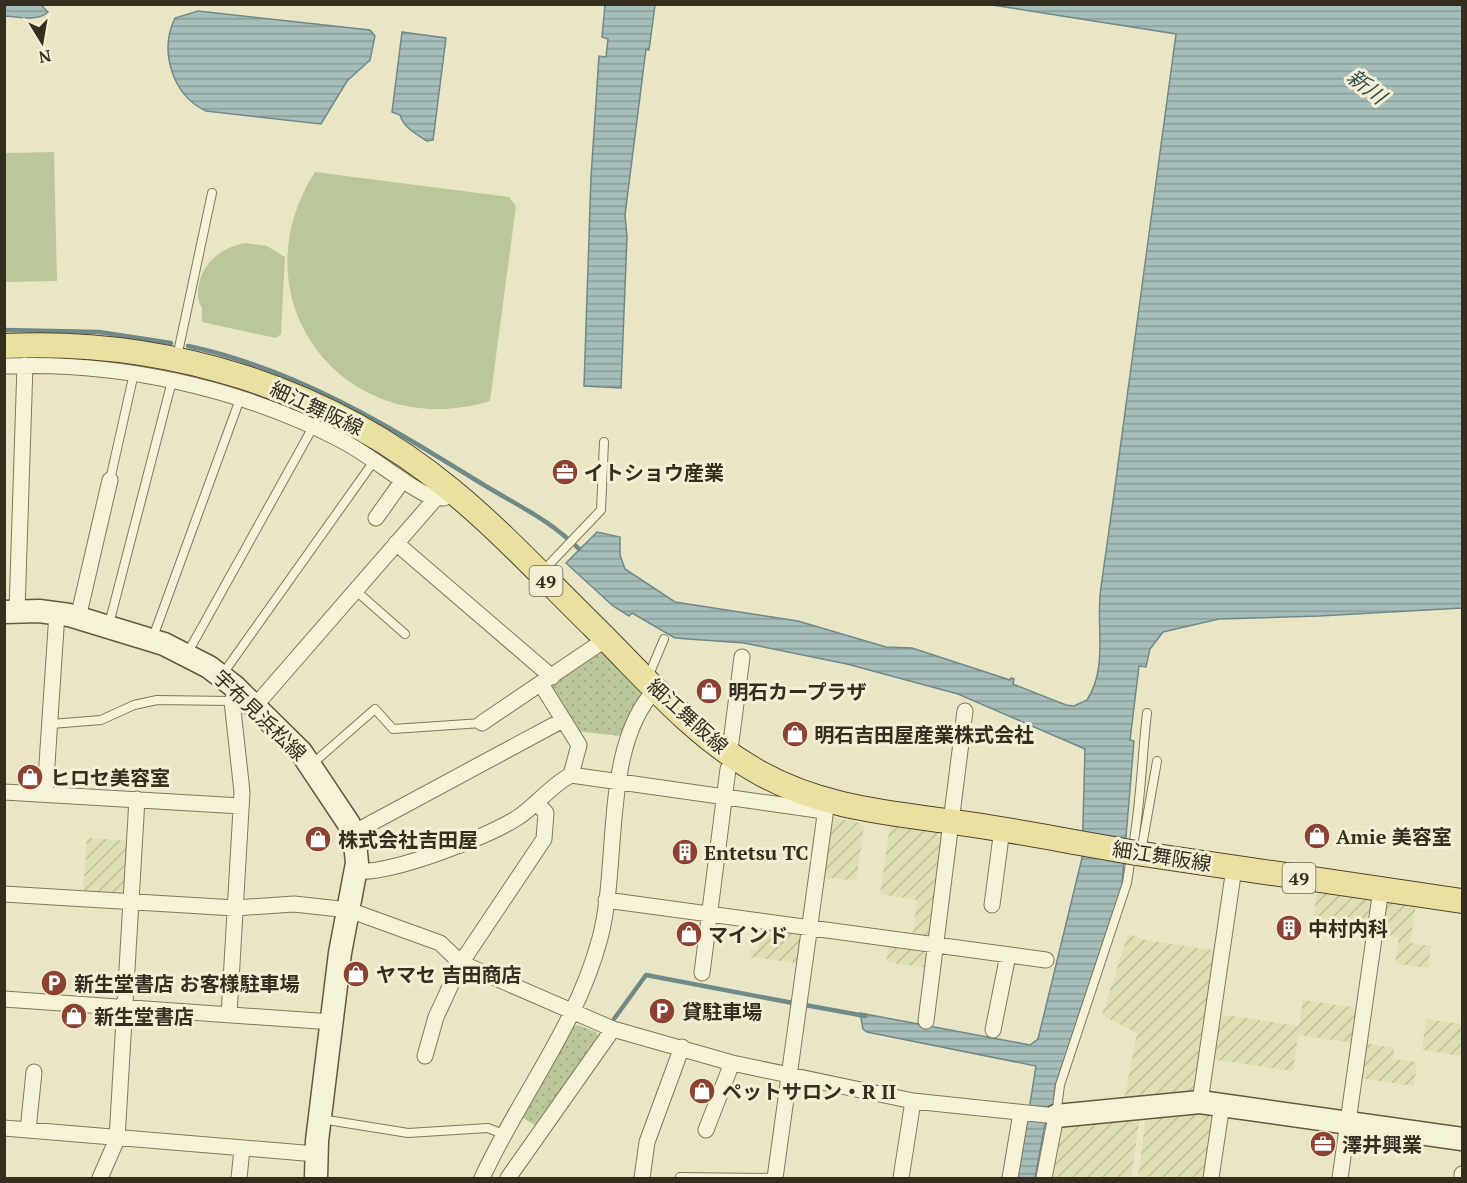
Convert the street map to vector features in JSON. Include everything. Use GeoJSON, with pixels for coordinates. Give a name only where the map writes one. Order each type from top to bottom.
{"type":"FeatureCollection","features":[{"type":"Feature","properties":{"kind":"main road","name":"細江舞阪線"},"geometry":{"type":"LineString","coordinates":[[4,346],[98,347],[174,370],[256,381],[319,406],[386,443],[444,495],[540,574],[727,760],[826,806],[1002,829],[1234,868],[1462,901]]}},
{"type":"Feature","properties":{"kind":"main road","name":"宇布見浜松線"},"geometry":{"type":"LineString","coordinates":[[11,612],[68,616],[108,627],[187,655],[222,676],[242,700],[311,764],[353,833],[357,853],[356,871],[332,1022],[316,1154],[316,1179]]}},
{"type":"Feature","properties":{"kind":"main road"},"geometry":{"type":"LineString","coordinates":[[1053,1116],[1211,1103],[1462,1139]]}},
{"type":"Feature","properties":{"kind":"street"},"geometry":{"type":"LineString","coordinates":[[11,612],[25,365]]}},
{"type":"Feature","properties":{"kind":"street"},"geometry":{"type":"LineString","coordinates":[[4,366],[61,365],[134,373],[174,370],[313,427],[345,442],[403,480],[444,495],[396,543],[356,590],[242,700],[242,792],[229,1015]]}},
{"type":"Feature","properties":{"kind":"street"},"geometry":{"type":"LineString","coordinates":[[45,794],[51,723],[68,616],[110,480]]}},
{"type":"Feature","properties":{"kind":"street"},"geometry":{"type":"LineString","coordinates":[[376,518],[403,480]]}},
{"type":"Feature","properties":{"kind":"street"},"geometry":{"type":"LineString","coordinates":[[356,871],[389,868],[487,834],[516,819],[572,775],[579,746],[563,720],[547,680],[396,543]]}},
{"type":"Feature","properties":{"kind":"street"},"geometry":{"type":"LineString","coordinates":[[482,723],[606,639]]}},
{"type":"Feature","properties":{"kind":"street"},"geometry":{"type":"LineString","coordinates":[[702,973],[727,760],[732,742],[742,657]]}},
{"type":"Feature","properties":{"kind":"street"},"geometry":{"type":"LineString","coordinates":[[482,1179],[503,1134],[536,1082],[572,1014],[598,945],[606,900],[620,781],[629,732],[650,682]]}},
{"type":"Feature","properties":{"kind":"street"},"geometry":{"type":"LineString","coordinates":[[926,1021],[965,711]]}},
{"type":"Feature","properties":{"kind":"street"},"geometry":{"type":"LineString","coordinates":[[353,833],[563,720]]}},
{"type":"Feature","properties":{"kind":"street"},"geometry":{"type":"LineString","coordinates":[[572,775],[724,797],[826,806],[776,1178]]}},
{"type":"Feature","properties":{"kind":"street"},"geometry":{"type":"LineString","coordinates":[[4,792],[241,806]]}},
{"type":"Feature","properties":{"kind":"street"},"geometry":{"type":"LineString","coordinates":[[100,1179],[117,1139],[137,800]]}},
{"type":"Feature","properties":{"kind":"street"},"geometry":{"type":"LineString","coordinates":[[425,1056],[436,1017],[462,963],[544,839],[546,813],[537,803]]}},
{"type":"Feature","properties":{"kind":"street"},"geometry":{"type":"LineString","coordinates":[[992,905],[1002,829]]}},
{"type":"Feature","properties":{"kind":"street"},"geometry":{"type":"LineString","coordinates":[[1211,1179],[1211,1103],[1234,868]]}},
{"type":"Feature","properties":{"kind":"street"},"geometry":{"type":"LineString","coordinates":[[1340,1179],[1381,889]]}},
{"type":"Feature","properties":{"kind":"street"},"geometry":{"type":"LineString","coordinates":[[4,894],[235,908],[294,904],[349,909],[440,943],[462,963],[572,1014],[613,1029],[732,1063],[789,1073],[913,1101],[1053,1116],[1044,1179]]}},
{"type":"Feature","properties":{"kind":"street"},"geometry":{"type":"LineString","coordinates":[[606,900],[1046,960]]}},
{"type":"Feature","properties":{"kind":"street"},"geometry":{"type":"LineString","coordinates":[[993,1030],[1008,955]]}},
{"type":"Feature","properties":{"kind":"street"},"geometry":{"type":"LineString","coordinates":[[4,999],[332,1022]]}},
{"type":"Feature","properties":{"kind":"street"},"geometry":{"type":"LineString","coordinates":[[508,1179],[613,1029]]}},
{"type":"Feature","properties":{"kind":"street"},"geometry":{"type":"LineString","coordinates":[[642,1179],[649,1136],[682,1047]]}},
{"type":"Feature","properties":{"kind":"street"},"geometry":{"type":"LineString","coordinates":[[706,1130],[732,1063]]}},
{"type":"Feature","properties":{"kind":"street"},"geometry":{"type":"LineString","coordinates":[[28,1130],[34,1072]]}},
{"type":"Feature","properties":{"kind":"street"},"geometry":{"type":"LineString","coordinates":[[901,1179],[913,1101]]}},
{"type":"Feature","properties":{"kind":"street"},"geometry":{"type":"LineString","coordinates":[[1010,1179],[1024,1114]]}},
{"type":"Feature","properties":{"kind":"street"},"geometry":{"type":"LineString","coordinates":[[4,1128],[316,1154]]}},
{"type":"Feature","properties":{"kind":"street"},"geometry":{"type":"LineString","coordinates":[[239,1179],[242,1149]]}},
{"type":"Feature","properties":{"kind":"street"},"geometry":{"type":"LineString","coordinates":[[1462,1174],[1462,1179]]}},
{"type":"Feature","properties":{"kind":"lane"},"geometry":{"type":"LineString","coordinates":[[108,627],[174,370],[212,193]]}},
{"type":"Feature","properties":{"kind":"lane"},"geometry":{"type":"LineString","coordinates":[[110,480],[134,373]]}},
{"type":"Feature","properties":{"kind":"lane"},"geometry":{"type":"LineString","coordinates":[[152,641],[240,399]]}},
{"type":"Feature","properties":{"kind":"lane"},"geometry":{"type":"LineString","coordinates":[[187,655],[313,427]]}},
{"type":"Feature","properties":{"kind":"lane"},"geometry":{"type":"LineString","coordinates":[[540,574],[601,510],[604,442]]}},
{"type":"Feature","properties":{"kind":"lane"},"geometry":{"type":"LineString","coordinates":[[222,676],[374,461]]}},
{"type":"Feature","properties":{"kind":"lane"},"geometry":{"type":"LineString","coordinates":[[356,590],[405,634]]}},
{"type":"Feature","properties":{"kind":"lane"},"geometry":{"type":"LineString","coordinates":[[650,682],[651,670],[664,639]]}},
{"type":"Feature","properties":{"kind":"lane"},"geometry":{"type":"LineString","coordinates":[[51,723],[100,720],[134,705],[157,700],[242,700]]}},
{"type":"Feature","properties":{"kind":"lane"},"geometry":{"type":"LineString","coordinates":[[311,764],[375,709],[393,729],[482,723]]}},
{"type":"Feature","properties":{"kind":"lane"},"geometry":{"type":"LineString","coordinates":[[1135,852],[1141,794],[1139,780],[1147,713]]}},
{"type":"Feature","properties":{"kind":"lane"},"geometry":{"type":"LineString","coordinates":[[1053,1116],[1060,1085],[1127,883],[1157,761]]}},
{"type":"Feature","properties":{"kind":"lane"},"geometry":{"type":"LineString","coordinates":[[320,1119],[408,1133],[489,1128],[503,1134]]}},
{"type":"Feature","properties":{"kind":"lane"},"geometry":{"type":"LineString","coordinates":[[680,1177],[776,1178]]}},
{"type":"Feature","properties":{"kind":"green space"},"geometry":{"type":"Polygon","coordinates":[[[54,152],[57,281],[5,282],[5,153],[54,152]]]}},
{"type":"Feature","properties":{"kind":"green space"},"geometry":{"type":"Polygon","coordinates":[[[315,172],[509,197],[516,206],[490,401],[438,409],[390,402],[350,382],[318,351],[296,312],[288,268],[293,220],[315,172]]]}},
{"type":"Feature","properties":{"kind":"green space"},"geometry":{"type":"Polygon","coordinates":[[[246,243],[267,246],[285,257],[281,334],[276,338],[202,322],[198,290],[203,272],[214,258],[228,248],[246,243]]]}},
{"type":"Feature","properties":{"kind":"green space"},"geometry":{"type":"Polygon","coordinates":[[[598,649],[643,693],[629,716],[621,736],[575,731],[547,685],[598,649]]]}},
{"type":"Feature","properties":{"kind":"green space"},"geometry":{"type":"Polygon","coordinates":[[[831,817],[857,822],[864,827],[856,881],[823,877],[831,817]]]}},
{"type":"Feature","properties":{"kind":"green space"},"geometry":{"type":"Polygon","coordinates":[[[890,825],[945,833],[931,939],[912,936],[917,900],[880,894],[890,825]]]}},
{"type":"Feature","properties":{"kind":"green space"},"geometry":{"type":"Polygon","coordinates":[[[87,838],[130,841],[127,896],[83,893],[87,838]]]}},
{"type":"Feature","properties":{"kind":"green space"},"geometry":{"type":"Polygon","coordinates":[[[1317,890],[1376,898],[1370,936],[1312,928],[1317,890]]]}},
{"type":"Feature","properties":{"kind":"green space"},"geometry":{"type":"Polygon","coordinates":[[[1384,899],[1416,904],[1410,943],[1431,946],[1428,968],[1395,964],[1399,937],[1379,934],[1384,899]]]}},
{"type":"Feature","properties":{"kind":"green space"},"geometry":{"type":"Polygon","coordinates":[[[765,927],[801,932],[797,963],[750,957],[751,950],[758,950],[759,938],[764,939],[765,927]]]}},
{"type":"Feature","properties":{"kind":"green space"},"geometry":{"type":"Polygon","coordinates":[[[1128,934],[1146,940],[1218,951],[1198,1093],[1124,1100],[1137,1033],[1102,1015],[1128,934]]]}},
{"type":"Feature","properties":{"kind":"green space"},"geometry":{"type":"Polygon","coordinates":[[[889,944],[930,950],[928,968],[886,962],[889,944]]]}},
{"type":"Feature","properties":{"kind":"green space"},"geometry":{"type":"Polygon","coordinates":[[[1303,1000],[1360,1008],[1355,1043],[1298,1035],[1293,1071],[1211,1059],[1218,1014],[1299,1026],[1303,1000]]]}},
{"type":"Feature","properties":{"kind":"green space"},"geometry":{"type":"Polygon","coordinates":[[[1426,1019],[1462,1024],[1462,1056],[1422,1050],[1426,1019]]]}},
{"type":"Feature","properties":{"kind":"green space"},"geometry":{"type":"Polygon","coordinates":[[[577,1025],[596,1032],[598,1037],[536,1126],[520,1116],[570,1028],[577,1025]]]}},
{"type":"Feature","properties":{"kind":"green space"},"geometry":{"type":"Polygon","coordinates":[[[1364,1043],[1394,1048],[1393,1059],[1417,1062],[1414,1086],[1359,1078],[1364,1043]]]}},
{"type":"Feature","properties":{"kind":"green space"},"geometry":{"type":"Polygon","coordinates":[[[1213,1112],[1207,1178],[1138,1178],[1146,1115],[1213,1112]]]}},
{"type":"Feature","properties":{"kind":"green space"},"geometry":{"type":"Polygon","coordinates":[[[1140,1116],[1131,1178],[1050,1178],[1060,1128],[1084,1121],[1140,1116]]]}},
{"type":"Feature","properties":{"kind":"water"},"geometry":{"type":"Polygon","coordinates":[[[4,5],[41,5],[48,12],[33,18],[5,16],[4,5]]]}},
{"type":"Feature","properties":{"kind":"water"},"geometry":{"type":"Polygon","coordinates":[[[605,5],[655,5],[649,50],[646,49],[625,215],[627,237],[621,388],[584,386],[591,177],[599,56],[606,57],[608,39],[602,37],[605,5]]]}},
{"type":"Feature","properties":{"kind":"water","name":"新川"},"geometry":{"type":"Polygon","coordinates":[[[992,5],[1462,5],[1462,608],[1219,619],[1163,632],[1150,649],[1146,667],[1139,666],[1130,740],[1134,741],[1122,885],[1055,1087],[1053,1108],[1045,1124],[1035,1178],[1018,1178],[1036,1066],[867,1032],[863,1029],[860,1013],[1030,1045],[1038,1039],[1082,858],[1085,749],[958,694],[847,664],[744,643],[675,638],[632,613],[629,616],[613,606],[566,563],[597,532],[620,537],[620,555],[625,569],[675,602],[798,621],[886,647],[912,648],[1010,680],[1014,679],[1013,684],[1066,705],[1074,706],[1087,700],[1094,687],[1100,659],[1101,587],[1176,34],[992,5]]]}},
{"type":"Feature","properties":{"kind":"water"},"geometry":{"type":"Polygon","coordinates":[[[198,11],[370,30],[375,36],[370,60],[347,81],[321,124],[206,111],[194,104],[177,83],[169,58],[168,44],[175,18],[198,11]]]}},
{"type":"Feature","properties":{"kind":"water"},"geometry":{"type":"Polygon","coordinates":[[[402,32],[446,38],[433,140],[427,141],[415,133],[404,124],[400,115],[392,112],[402,32]]]}},
{"type":"Feature","properties":{"kind":"waterway"},"geometry":{"type":"LineString","coordinates":[[4,330],[99,332],[171,343]]}},
{"type":"Feature","properties":{"kind":"waterway"},"geometry":{"type":"LineString","coordinates":[[188,346],[266,369],[340,401],[525,509],[568,539]]}},
{"type":"Feature","properties":{"kind":"waterway"},"geometry":{"type":"LineString","coordinates":[[576,546],[579,549]]}},
{"type":"Feature","properties":{"kind":"waterway"},"geometry":{"type":"LineString","coordinates":[[614,1019],[646,975],[793,1003]]}},
{"type":"Feature","properties":{"kind":"waterway"},"geometry":{"type":"LineString","coordinates":[[805,1005],[865,1016]]}},
{"type":"Feature","properties":{"kind":"place","name":"イトショウ産業"},"geometry":{"type":"Point","coordinates":[565,472]}},
{"type":"Feature","properties":{"kind":"place","name":"明石カープラザ"},"geometry":{"type":"Point","coordinates":[709,691]}},
{"type":"Feature","properties":{"kind":"place","name":"明石吉田屋産業株式会社"},"geometry":{"type":"Point","coordinates":[795,734]}},
{"type":"Feature","properties":{"kind":"place","name":"ヒロセ美容室"},"geometry":{"type":"Point","coordinates":[30,777]}},
{"type":"Feature","properties":{"kind":"place","name":"Amie 美容室"},"geometry":{"type":"Point","coordinates":[1317,836]}},
{"type":"Feature","properties":{"kind":"place","name":"株式会社吉田屋"},"geometry":{"type":"Point","coordinates":[318,839]}},
{"type":"Feature","properties":{"kind":"place","name":"Entetsu TC"},"geometry":{"type":"Point","coordinates":[685,852]}},
{"type":"Feature","properties":{"kind":"place","name":"中村内科"},"geometry":{"type":"Point","coordinates":[1289,928]}},
{"type":"Feature","properties":{"kind":"place","name":"マインド"},"geometry":{"type":"Point","coordinates":[689,934]}},
{"type":"Feature","properties":{"kind":"place","name":"ヤマセ 吉田商店"},"geometry":{"type":"Point","coordinates":[356,974]}},
{"type":"Feature","properties":{"kind":"place","name":"新生堂書店 お客様駐車場"},"geometry":{"type":"Point","coordinates":[54,983]}},
{"type":"Feature","properties":{"kind":"place","name":"貸駐車場"},"geometry":{"type":"Point","coordinates":[662,1011]}},
{"type":"Feature","properties":{"kind":"place","name":"新生堂書店"},"geometry":{"type":"Point","coordinates":[74,1016]}},
{"type":"Feature","properties":{"kind":"place","name":"ペットサロン・R II"},"geometry":{"type":"Point","coordinates":[702,1091]}},
{"type":"Feature","properties":{"kind":"place","name":"澤井興業"},"geometry":{"type":"Point","coordinates":[1323,1144]}}]}
